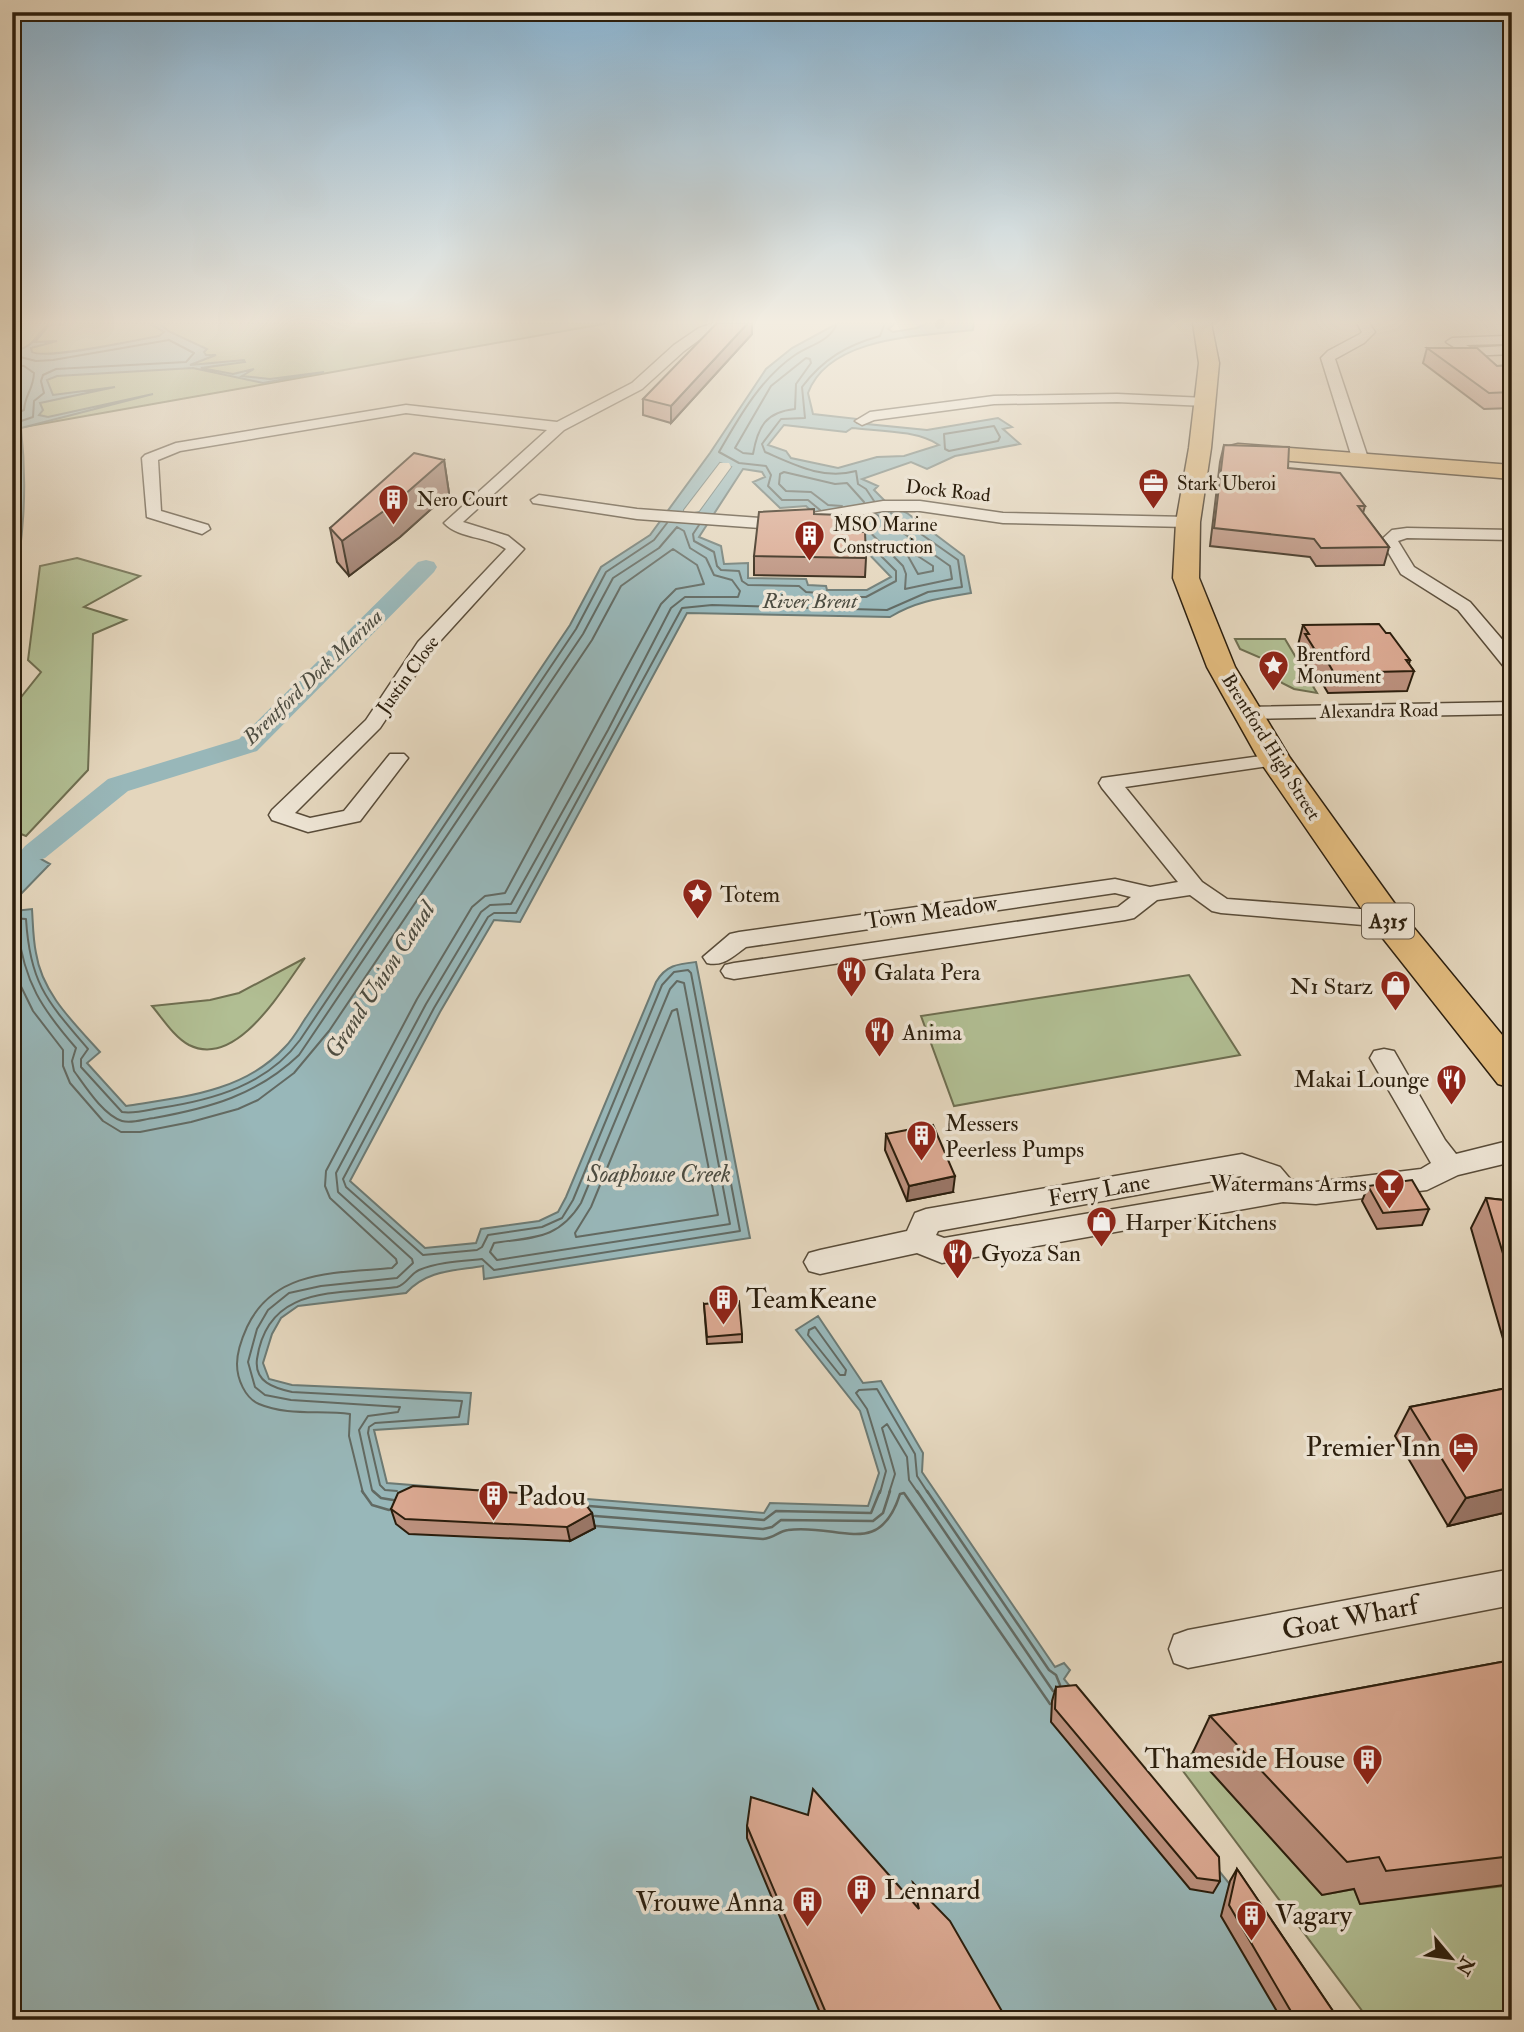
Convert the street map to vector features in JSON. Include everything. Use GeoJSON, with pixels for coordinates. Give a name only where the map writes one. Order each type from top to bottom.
{"type":"FeatureCollection","features":[{"type":"Feature","properties":{"kind":"main road","name":"Brentford High Street"},"geometry":{"type":"LineString","coordinates":[[1204,418],[1188,522],[1186,578],[1221,667],[1245,713],[1275,760],[1387,919],[1512,1074]]}},
{"type":"Feature","properties":{"kind":"main road"},"geometry":{"type":"LineString","coordinates":[[1200,448],[1511,473]]}},
{"type":"Feature","properties":{"kind":"street"},"geometry":{"type":"LineString","coordinates":[[202,529],[153,514],[150,458],[176,447],[353,418]]}},
{"type":"Feature","properties":{"kind":"street"},"geometry":{"type":"LineString","coordinates":[[482,418],[559,427],[576,418]]}},
{"type":"Feature","properties":{"kind":"street"},"geometry":{"type":"LineString","coordinates":[[862,421],[867,418]]}},
{"type":"Feature","properties":{"kind":"street"},"geometry":{"type":"LineString","coordinates":[[1347,418],[1361,461]]}},
{"type":"Feature","properties":{"kind":"street","name":"Justin Close"},"geometry":{"type":"LineString","coordinates":[[397,758],[352,816],[308,825],[280,815],[373,724],[425,646],[516,549],[509,541],[462,529],[452,523],[559,427]]}},
{"type":"Feature","properties":{"kind":"street","name":"Dock Road"},"geometry":{"type":"LineString","coordinates":[[538,500],[655,515],[760,523],[812,518],[883,506],[943,507],[1003,517],[1188,522]]}},
{"type":"Feature","properties":{"kind":"street"},"geometry":{"type":"LineString","coordinates":[[1512,536],[1407,533],[1391,537],[1389,543],[1407,570],[1464,606],[1512,664]]}},
{"type":"Feature","properties":{"kind":"street","name":"Alexandra Road"},"geometry":{"type":"LineString","coordinates":[[1245,713],[1512,708]]}},
{"type":"Feature","properties":{"kind":"street"},"geometry":{"type":"LineString","coordinates":[[1275,760],[1110,783],[1194,887],[1221,906],[1387,919]]}},
{"type":"Feature","properties":{"kind":"street","name":"Town Meadow"},"geometry":{"type":"LineString","coordinates":[[725,964],[1125,913],[1150,894],[1194,887]]}},
{"type":"Feature","properties":{"kind":"street"},"geometry":{"type":"LineString","coordinates":[[1384,1058],[1435,1148],[1450,1166]]}},
{"type":"Feature","properties":{"kind":"street","name":"Ferry Lane"},"geometry":{"type":"LineString","coordinates":[[820,1262],[919,1240],[926,1221],[1242,1165],[1270,1175],[1291,1192],[1315,1194],[1427,1179],[1450,1166],[1512,1152]]}},
{"type":"Feature","properties":{"kind":"street","name":"Goat Wharf"},"geometry":{"type":"LineString","coordinates":[[1188,1649],[1512,1587]]}},
{"type":"Feature","properties":{"kind":"green space"},"geometry":{"type":"Polygon","coordinates":[[[12,418],[75,418],[18,428],[12,427],[12,418]]]}},
{"type":"Feature","properties":{"kind":"green space"},"geometry":{"type":"Polygon","coordinates":[[[77,558],[140,576],[84,607],[126,620],[93,634],[88,770],[26,836],[16,832],[18,701],[41,672],[28,660],[40,566],[77,558]]]}},
{"type":"Feature","properties":{"kind":"green space"},"geometry":{"type":"Polygon","coordinates":[[[1235,639],[1285,639],[1317,693],[1294,689],[1282,683],[1268,661],[1240,649],[1235,639]]]}},
{"type":"Feature","properties":{"kind":"green space"},"geometry":{"type":"Polygon","coordinates":[[[305,958],[256,1022],[241,1036],[224,1046],[207,1049],[189,1045],[174,1033],[152,1006],[210,1000],[239,993],[305,958]]]}},
{"type":"Feature","properties":{"kind":"green space"},"geometry":{"type":"Polygon","coordinates":[[[1189,975],[1240,1055],[954,1106],[921,1016],[1189,975]]]}},
{"type":"Feature","properties":{"kind":"green space"},"geometry":{"type":"Polygon","coordinates":[[[1193,1752],[1322,1895],[1354,1889],[1360,1904],[1512,1885],[1512,2020],[1369,2020],[1180,1767],[1193,1752]]]}},
{"type":"Feature","properties":{"kind":"water"},"geometry":{"type":"Polygon","coordinates":[[[12,418],[60,418],[21,428],[23,516],[12,602],[12,418]]]}},
{"type":"Feature","properties":{"kind":"water"},"geometry":{"type":"Polygon","coordinates":[[[733,418],[847,418],[858,419],[857,423],[927,430],[998,418],[1012,427],[1003,429],[1020,444],[955,456],[927,469],[911,462],[862,479],[878,486],[874,490],[885,501],[907,513],[964,556],[971,593],[919,604],[890,617],[687,613],[520,922],[494,920],[440,1012],[350,1181],[425,1248],[476,1243],[481,1229],[539,1221],[558,1212],[656,982],[673,966],[696,962],[750,1238],[484,1279],[483,1266],[461,1269],[432,1276],[414,1285],[406,1293],[298,1306],[281,1318],[272,1334],[263,1363],[269,1379],[292,1385],[471,1393],[468,1424],[374,1430],[387,1483],[764,1513],[770,1503],[868,1506],[879,1473],[860,1411],[796,1330],[818,1316],[863,1383],[881,1381],[923,1453],[922,1472],[1055,1667],[1064,1663],[1070,1670],[1064,1679],[1241,1898],[1327,2020],[12,2020],[12,855],[26,850],[42,854],[39,858],[50,864],[16,899],[14,911],[32,909],[35,948],[45,981],[61,1007],[100,1052],[87,1063],[126,1106],[212,1090],[251,1074],[269,1062],[294,1036],[570,625],[601,567],[650,535],[733,418]],[[784,425],[768,445],[786,451],[791,458],[838,468],[877,457],[904,456],[939,445],[920,436],[897,432],[852,428],[846,432],[784,425]],[[720,463],[684,510],[685,514],[699,511],[731,467],[720,463]],[[743,469],[699,537],[721,546],[724,564],[748,563],[748,578],[806,579],[808,585],[826,586],[827,590],[867,590],[891,577],[837,521],[823,522],[806,506],[780,508],[753,482],[765,477],[762,472],[743,469]]]}},
{"type":"Feature","properties":{"kind":"pier"},"geometry":{"type":"Polygon","coordinates":[[[720,463],[729,463],[731,467],[699,511],[685,514],[684,510],[720,463]]]}},
{"type":"Feature","properties":{"kind":"building"},"geometry":{"type":"Polygon","coordinates":[[[1224,445],[1289,447],[1288,468],[1340,473],[1365,506],[1358,506],[1389,547],[1321,548],[1314,539],[1214,528],[1224,445]]]}},
{"type":"Feature","properties":{"kind":"building"},"geometry":{"type":"Polygon","coordinates":[[[414,453],[444,460],[395,503],[342,541],[330,528],[414,453]]]}},
{"type":"Feature","properties":{"kind":"building"},"geometry":{"type":"Polygon","coordinates":[[[814,509],[814,514],[841,515],[841,532],[865,532],[866,558],[754,556],[759,512],[814,509]]]}},
{"type":"Feature","properties":{"kind":"building"},"geometry":{"type":"Polygon","coordinates":[[[1379,624],[1386,633],[1390,633],[1410,660],[1406,660],[1414,671],[1334,673],[1327,661],[1322,661],[1305,634],[1309,634],[1303,625],[1379,624]]]}},
{"type":"Feature","properties":{"kind":"building","name":"Messers Peerless Pumps"},"geometry":{"type":"Polygon","coordinates":[[[933,1125],[955,1176],[909,1186],[886,1134],[933,1125]]]}},
{"type":"Feature","properties":{"kind":"building"},"geometry":{"type":"Polygon","coordinates":[[[1412,1180],[1429,1209],[1383,1213],[1368,1186],[1412,1180]]]}},
{"type":"Feature","properties":{"kind":"building"},"geometry":{"type":"Polygon","coordinates":[[[1486,1198],[1512,1201],[1512,1283],[1486,1198]]]}},
{"type":"Feature","properties":{"kind":"building","name":"TeamKeane"},"geometry":{"type":"Polygon","coordinates":[[[739,1301],[742,1334],[707,1337],[704,1304],[739,1301]]]}},
{"type":"Feature","properties":{"kind":"building"},"geometry":{"type":"Polygon","coordinates":[[[1512,1387],[1512,1487],[1466,1498],[1410,1407],[1512,1387]]]}},
{"type":"Feature","properties":{"kind":"building"},"geometry":{"type":"Polygon","coordinates":[[[413,1486],[580,1497],[592,1513],[567,1527],[405,1519],[391,1509],[398,1493],[413,1486]]]}},
{"type":"Feature","properties":{"kind":"building","name":"Thameside House"},"geometry":{"type":"Polygon","coordinates":[[[1512,1660],[1512,1856],[1386,1871],[1379,1857],[1347,1862],[1210,1716],[1512,1660]]]}},
{"type":"Feature","properties":{"kind":"building"},"geometry":{"type":"Polygon","coordinates":[[[1076,1685],[1219,1857],[1220,1881],[1197,1878],[1055,1709],[1056,1687],[1076,1685]]]}},
{"type":"Feature","properties":{"kind":"building"},"geometry":{"type":"Polygon","coordinates":[[[813,1789],[919,1909],[913,1883],[950,1921],[1007,2020],[829,2020],[747,1826],[751,1797],[808,1815],[813,1789]]]}},
{"type":"Feature","properties":{"kind":"building"},"geometry":{"type":"Polygon","coordinates":[[[1237,1869],[1339,2020],[1296,2020],[1229,1905],[1237,1869]]]}},
{"type":"Feature","properties":{"kind":"waterway","name":"Brentford Dock Marina"},"geometry":{"type":"LineString","coordinates":[[35,852],[118,785],[248,745],[426,567]]}},
{"type":"Feature","properties":{"kind":"place","name":"Stark Uberoi"},"geometry":{"type":"Point","coordinates":[1154,511]}},
{"type":"Feature","properties":{"kind":"place","name":"Nero Court"},"geometry":{"type":"Point","coordinates":[394,527]}},
{"type":"Feature","properties":{"kind":"place","name":"MSO Marine Construction"},"geometry":{"type":"Point","coordinates":[810,563]}},
{"type":"Feature","properties":{"kind":"place","name":"Brentford Monument"},"geometry":{"type":"Point","coordinates":[1273,693]}},
{"type":"Feature","properties":{"kind":"place","name":"Totem"},"geometry":{"type":"Point","coordinates":[697,921]}},
{"type":"Feature","properties":{"kind":"place","name":"Galata Pera"},"geometry":{"type":"Point","coordinates":[851,999]}},
{"type":"Feature","properties":{"kind":"place","name":"N1 Starz"},"geometry":{"type":"Point","coordinates":[1396,1013]}},
{"type":"Feature","properties":{"kind":"place","name":"Anima"},"geometry":{"type":"Point","coordinates":[879,1059]}},
{"type":"Feature","properties":{"kind":"place","name":"Makai Lounge"},"geometry":{"type":"Point","coordinates":[1452,1106]}},
{"type":"Feature","properties":{"kind":"place","name":"Messers Peerless Pumps"},"geometry":{"type":"Point","coordinates":[922,1163]}},
{"type":"Feature","properties":{"kind":"place","name":"Watermans Arms"},"geometry":{"type":"Point","coordinates":[1390,1210]}},
{"type":"Feature","properties":{"kind":"place","name":"Harper Kitchens"},"geometry":{"type":"Point","coordinates":[1102,1249]}},
{"type":"Feature","properties":{"kind":"place","name":"Gyoza San"},"geometry":{"type":"Point","coordinates":[958,1280]}},
{"type":"Feature","properties":{"kind":"place","name":"TeamKeane"},"geometry":{"type":"Point","coordinates":[723,1326]}},
{"type":"Feature","properties":{"kind":"place","name":"Premier Inn"},"geometry":{"type":"Point","coordinates":[1464,1474]}},
{"type":"Feature","properties":{"kind":"place","name":"Padou"},"geometry":{"type":"Point","coordinates":[494,1523]}},
{"type":"Feature","properties":{"kind":"place","name":"Thameside House"},"geometry":{"type":"Point","coordinates":[1368,1786]}},
{"type":"Feature","properties":{"kind":"place","name":"Lennard"},"geometry":{"type":"Point","coordinates":[861,1917]}},
{"type":"Feature","properties":{"kind":"place","name":"Vrouwe Anna"},"geometry":{"type":"Point","coordinates":[807,1929]}},
{"type":"Feature","properties":{"kind":"place","name":"Vagary"},"geometry":{"type":"Point","coordinates":[1252,1942]}},
{"type":"Feature","properties":{"kind":"water label","name":"River Brent"},"geometry":{"type":"Point","coordinates":[810,601]}},
{"type":"Feature","properties":{"kind":"water label","name":"Grand Union Canal"},"geometry":{"type":"Point","coordinates":[380,980]}},
{"type":"Feature","properties":{"kind":"water label","name":"Soaphouse Creek"},"geometry":{"type":"Point","coordinates":[659,1174]}}]}
